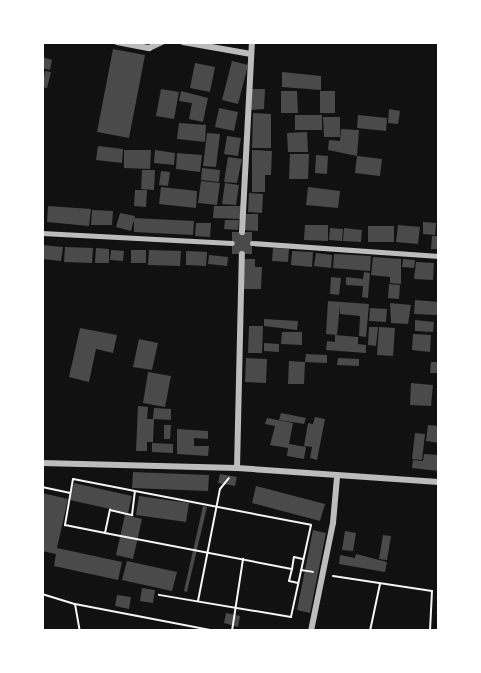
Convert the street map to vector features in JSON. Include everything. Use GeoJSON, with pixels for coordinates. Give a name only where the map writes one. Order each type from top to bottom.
{"type":"FeatureCollection","features":[{"type":"Feature","properties":{"kind":"street"},"geometry":{"type":"LineString","coordinates":[[117,42],[148,48],[162,42]]}},
{"type":"Feature","properties":{"kind":"street"},"geometry":{"type":"LineString","coordinates":[[183,42],[251,54]]}},
{"type":"Feature","properties":{"kind":"street"},"geometry":{"type":"LineString","coordinates":[[242,232],[252,42]]}},
{"type":"Feature","properties":{"kind":"street"},"geometry":{"type":"LineString","coordinates":[[42,233],[232,243]]}},
{"type":"Feature","properties":{"kind":"street"},"geometry":{"type":"LineString","coordinates":[[252,243],[439,256]]}},
{"type":"Feature","properties":{"kind":"street"},"geometry":{"type":"LineString","coordinates":[[234,468],[242,254]]}},
{"type":"Feature","properties":{"kind":"street"},"geometry":{"type":"LineString","coordinates":[[42,464],[234,468],[337,477],[439,482]]}},
{"type":"Feature","properties":{"kind":"street"},"geometry":{"type":"LineString","coordinates":[[311,631],[337,477]]}},
{"type":"Feature","properties":{"kind":"path"},"geometry":{"type":"LineString","coordinates":[[198,602],[217,505],[234,468]]}},
{"type":"Feature","properties":{"kind":"path"},"geometry":{"type":"LineString","coordinates":[[159,596],[291,617],[311,525],[73,479],[65,525],[292,569]]}},
{"type":"Feature","properties":{"kind":"path"},"geometry":{"type":"LineString","coordinates":[[42,487],[70,493]]}},
{"type":"Feature","properties":{"kind":"path"},"geometry":{"type":"LineString","coordinates":[[105,533],[111,510],[132,515],[135,491]]}},
{"type":"Feature","properties":{"kind":"path"},"geometry":{"type":"LineString","coordinates":[[298,583],[289,581],[294,557],[303,559]]}},
{"type":"Feature","properties":{"kind":"path"},"geometry":{"type":"LineString","coordinates":[[232,631],[243,559]]}},
{"type":"Feature","properties":{"kind":"path"},"geometry":{"type":"LineString","coordinates":[[322,575],[432,591],[430,631]]}},
{"type":"Feature","properties":{"kind":"path"},"geometry":{"type":"LineString","coordinates":[[370,631],[380,583]]}},
{"type":"Feature","properties":{"kind":"path"},"geometry":{"type":"LineString","coordinates":[[42,594],[75,604],[215,631]]}},
{"type":"Feature","properties":{"kind":"path"},"geometry":{"type":"LineString","coordinates":[[75,604],[80,631]]}},
{"type":"Feature","properties":{"kind":"building"},"geometry":{"type":"Polygon","coordinates":[[[113,49],[145,55],[129,138],[97,132],[113,49]]]}},
{"type":"Feature","properties":{"kind":"building"},"geometry":{"type":"Polygon","coordinates":[[[42,57],[52,60],[50,70],[42,68],[42,57]]]}},
{"type":"Feature","properties":{"kind":"building"},"geometry":{"type":"Polygon","coordinates":[[[232,61],[248,65],[238,104],[222,100],[232,61]]]}},
{"type":"Feature","properties":{"kind":"building"},"geometry":{"type":"Polygon","coordinates":[[[195,63],[215,67],[210,92],[190,88],[195,63]]]}},
{"type":"Feature","properties":{"kind":"building"},"geometry":{"type":"Polygon","coordinates":[[[45,71],[51,72],[47,88],[42,87],[45,71]]]}},
{"type":"Feature","properties":{"kind":"building"},"geometry":{"type":"Polygon","coordinates":[[[282,72],[321,76],[321,90],[282,87],[282,72]]]}},
{"type":"Feature","properties":{"kind":"building"},"geometry":{"type":"Polygon","coordinates":[[[161,89],[179,92],[174,119],[156,116],[161,89]]]}},
{"type":"Feature","properties":{"kind":"building"},"geometry":{"type":"Polygon","coordinates":[[[251,89],[265,89],[264,109],[251,110],[251,89]]]}},
{"type":"Feature","properties":{"kind":"building"},"geometry":{"type":"Polygon","coordinates":[[[181,91],[208,98],[203,122],[189,119],[192,103],[179,101],[181,91]]]}},
{"type":"Feature","properties":{"kind":"building"},"geometry":{"type":"Polygon","coordinates":[[[281,91],[297,91],[298,113],[281,113],[281,91]]]}},
{"type":"Feature","properties":{"kind":"building"},"geometry":{"type":"Polygon","coordinates":[[[320,91],[335,91],[335,113],[320,113],[320,91]]]}},
{"type":"Feature","properties":{"kind":"building"},"geometry":{"type":"Polygon","coordinates":[[[219,108],[238,112],[234,131],[215,127],[219,108]]]}},
{"type":"Feature","properties":{"kind":"building"},"geometry":{"type":"Polygon","coordinates":[[[389,109],[400,111],[398,124],[388,123],[389,109]]]}},
{"type":"Feature","properties":{"kind":"building"},"geometry":{"type":"Polygon","coordinates":[[[253,113],[271,114],[271,148],[252,148],[253,113]]]}},
{"type":"Feature","properties":{"kind":"building"},"geometry":{"type":"Polygon","coordinates":[[[295,115],[322,115],[322,130],[295,130],[295,115]]]}},
{"type":"Feature","properties":{"kind":"building"},"geometry":{"type":"Polygon","coordinates":[[[358,115],[387,118],[386,131],[357,128],[358,115]]]}},
{"type":"Feature","properties":{"kind":"building"},"geometry":{"type":"Polygon","coordinates":[[[323,117],[340,117],[340,137],[324,137],[323,117]]]}},
{"type":"Feature","properties":{"kind":"building"},"geometry":{"type":"Polygon","coordinates":[[[179,123],[206,125],[205,142],[177,139],[179,123]]]}},
{"type":"Feature","properties":{"kind":"building"},"geometry":{"type":"Polygon","coordinates":[[[341,129],[359,130],[357,156],[328,150],[329,140],[340,141],[341,129]]]}},
{"type":"Feature","properties":{"kind":"building"},"geometry":{"type":"Polygon","coordinates":[[[307,132],[308,152],[288,152],[287,133],[307,132]]]}},
{"type":"Feature","properties":{"kind":"building"},"geometry":{"type":"Polygon","coordinates":[[[207,133],[220,134],[216,167],[203,166],[207,133]]]}},
{"type":"Feature","properties":{"kind":"building"},"geometry":{"type":"Polygon","coordinates":[[[227,136],[241,138],[238,156],[224,154],[227,136]]]}},
{"type":"Feature","properties":{"kind":"building"},"geometry":{"type":"Polygon","coordinates":[[[98,146],[123,149],[122,163],[96,160],[98,146]]]}},
{"type":"Feature","properties":{"kind":"building"},"geometry":{"type":"Polygon","coordinates":[[[124,150],[151,150],[150,169],[124,168],[124,150]]]}},
{"type":"Feature","properties":{"kind":"building"},"geometry":{"type":"Polygon","coordinates":[[[155,150],[175,153],[174,165],[154,163],[155,150]]]}},
{"type":"Feature","properties":{"kind":"building"},"geometry":{"type":"Polygon","coordinates":[[[252,150],[272,151],[271,175],[265,175],[265,192],[252,192],[252,150]]]}},
{"type":"Feature","properties":{"kind":"building"},"geometry":{"type":"Polygon","coordinates":[[[177,153],[202,155],[200,172],[176,169],[177,153]]]}},
{"type":"Feature","properties":{"kind":"building"},"geometry":{"type":"Polygon","coordinates":[[[290,154],[309,154],[308,179],[289,179],[290,154]]]}},
{"type":"Feature","properties":{"kind":"building"},"geometry":{"type":"Polygon","coordinates":[[[316,155],[328,156],[327,174],[315,173],[316,155]]]}},
{"type":"Feature","properties":{"kind":"building"},"geometry":{"type":"Polygon","coordinates":[[[357,156],[382,159],[380,176],[355,173],[357,156]]]}},
{"type":"Feature","properties":{"kind":"building"},"geometry":{"type":"Polygon","coordinates":[[[228,157],[242,159],[237,183],[224,182],[228,157]]]}},
{"type":"Feature","properties":{"kind":"building"},"geometry":{"type":"Polygon","coordinates":[[[202,168],[220,170],[219,182],[201,180],[202,168]]]}},
{"type":"Feature","properties":{"kind":"building"},"geometry":{"type":"Polygon","coordinates":[[[142,170],[155,170],[154,190],[141,189],[142,170]]]}},
{"type":"Feature","properties":{"kind":"building"},"geometry":{"type":"Polygon","coordinates":[[[161,171],[170,172],[168,186],[159,185],[161,171]]]}},
{"type":"Feature","properties":{"kind":"building"},"geometry":{"type":"Polygon","coordinates":[[[201,181],[220,183],[217,205],[198,203],[201,181]]]}},
{"type":"Feature","properties":{"kind":"building"},"geometry":{"type":"Polygon","coordinates":[[[225,183],[239,185],[236,205],[222,204],[225,183]]]}},
{"type":"Feature","properties":{"kind":"building"},"geometry":{"type":"Polygon","coordinates":[[[161,187],[197,191],[196,208],[159,204],[161,187]]]}},
{"type":"Feature","properties":{"kind":"building"},"geometry":{"type":"Polygon","coordinates":[[[308,187],[340,191],[338,208],[306,205],[308,187]]]}},
{"type":"Feature","properties":{"kind":"building"},"geometry":{"type":"Polygon","coordinates":[[[135,190],[147,190],[146,207],[134,206],[135,190]]]}},
{"type":"Feature","properties":{"kind":"building"},"geometry":{"type":"Polygon","coordinates":[[[249,193],[263,194],[262,213],[248,212],[249,193]]]}},
{"type":"Feature","properties":{"kind":"building"},"geometry":{"type":"Polygon","coordinates":[[[48,206],[91,209],[89,226],[47,222],[48,206]]]}},
{"type":"Feature","properties":{"kind":"building"},"geometry":{"type":"Polygon","coordinates":[[[214,206],[242,206],[241,219],[213,218],[214,206]]]}},
{"type":"Feature","properties":{"kind":"building"},"geometry":{"type":"Polygon","coordinates":[[[92,210],[113,211],[112,225],[91,225],[92,210]]]}},
{"type":"Feature","properties":{"kind":"building"},"geometry":{"type":"Polygon","coordinates":[[[120,213],[135,216],[131,231],[116,227],[120,213]]]}},
{"type":"Feature","properties":{"kind":"building"},"geometry":{"type":"Polygon","coordinates":[[[244,214],[258,214],[258,231],[244,230],[244,214]]]}},
{"type":"Feature","properties":{"kind":"building"},"geometry":{"type":"Polygon","coordinates":[[[134,218],[194,221],[193,235],[134,232],[134,218]]]}},
{"type":"Feature","properties":{"kind":"building"},"geometry":{"type":"Polygon","coordinates":[[[225,220],[239,220],[238,230],[224,229],[225,220]]]}},
{"type":"Feature","properties":{"kind":"building"},"geometry":{"type":"Polygon","coordinates":[[[423,222],[436,223],[435,235],[423,234],[423,222]]]}},
{"type":"Feature","properties":{"kind":"building"},"geometry":{"type":"Polygon","coordinates":[[[196,223],[211,223],[210,237],[195,236],[196,223]]]}},
{"type":"Feature","properties":{"kind":"building"},"geometry":{"type":"Polygon","coordinates":[[[305,225],[328,225],[328,241],[304,240],[305,225]]]}},
{"type":"Feature","properties":{"kind":"building"},"geometry":{"type":"Polygon","coordinates":[[[398,225],[420,227],[418,244],[396,242],[398,225]]]}},
{"type":"Feature","properties":{"kind":"building"},"geometry":{"type":"Polygon","coordinates":[[[368,226],[394,226],[394,242],[368,242],[368,226]]]}},
{"type":"Feature","properties":{"kind":"building"},"geometry":{"type":"Polygon","coordinates":[[[330,228],[343,229],[342,241],[329,240],[330,228]]]}},
{"type":"Feature","properties":{"kind":"building"},"geometry":{"type":"Polygon","coordinates":[[[344,228],[362,230],[361,242],[343,241],[344,228]]]}},
{"type":"Feature","properties":{"kind":"building"},"geometry":{"type":"Polygon","coordinates":[[[232,232],[252,232],[252,254],[232,254],[232,232]]]}},
{"type":"Feature","properties":{"kind":"building"},"geometry":{"type":"Polygon","coordinates":[[[432,236],[439,236],[439,249],[431,249],[432,236]]]}},
{"type":"Feature","properties":{"kind":"building"},"geometry":{"type":"Polygon","coordinates":[[[42,245],[63,247],[61,261],[42,259],[42,245]]]}},
{"type":"Feature","properties":{"kind":"building"},"geometry":{"type":"Polygon","coordinates":[[[65,247],[93,248],[92,263],[64,262],[65,247]]]}},
{"type":"Feature","properties":{"kind":"building"},"geometry":{"type":"Polygon","coordinates":[[[96,248],[109,249],[109,263],[95,263],[96,248]]]}},
{"type":"Feature","properties":{"kind":"building"},"geometry":{"type":"Polygon","coordinates":[[[273,248],[289,249],[288,262],[272,261],[273,248]]]}},
{"type":"Feature","properties":{"kind":"building"},"geometry":{"type":"Polygon","coordinates":[[[111,250],[124,251],[123,261],[110,260],[111,250]]]}},
{"type":"Feature","properties":{"kind":"building"},"geometry":{"type":"Polygon","coordinates":[[[131,250],[146,250],[146,263],[131,263],[131,250]]]}},
{"type":"Feature","properties":{"kind":"building"},"geometry":{"type":"Polygon","coordinates":[[[149,250],[181,251],[180,266],[148,265],[149,250]]]}},
{"type":"Feature","properties":{"kind":"building"},"geometry":{"type":"Polygon","coordinates":[[[186,251],[207,252],[206,266],[186,265],[186,251]]]}},
{"type":"Feature","properties":{"kind":"building"},"geometry":{"type":"Polygon","coordinates":[[[292,251],[313,252],[312,267],[291,265],[292,251]]]}},
{"type":"Feature","properties":{"kind":"building"},"geometry":{"type":"Polygon","coordinates":[[[316,253],[332,255],[331,268],[314,266],[316,253]]]}},
{"type":"Feature","properties":{"kind":"building"},"geometry":{"type":"Polygon","coordinates":[[[334,254],[371,256],[370,271],[333,268],[334,254]]]}},
{"type":"Feature","properties":{"kind":"building"},"geometry":{"type":"Polygon","coordinates":[[[209,255],[228,257],[227,266],[208,264],[209,255]]]}},
{"type":"Feature","properties":{"kind":"building"},"geometry":{"type":"Polygon","coordinates":[[[373,257],[401,259],[401,284],[390,283],[390,277],[371,275],[373,257]]]}},
{"type":"Feature","properties":{"kind":"building"},"geometry":{"type":"Polygon","coordinates":[[[244,259],[255,259],[255,267],[262,267],[261,289],[244,289],[244,259]]]}},
{"type":"Feature","properties":{"kind":"building"},"geometry":{"type":"Polygon","coordinates":[[[403,259],[415,260],[414,268],[402,267],[403,259]]]}},
{"type":"Feature","properties":{"kind":"building"},"geometry":{"type":"Polygon","coordinates":[[[416,262],[434,263],[433,280],[414,279],[416,262]]]}},
{"type":"Feature","properties":{"kind":"building"},"geometry":{"type":"Polygon","coordinates":[[[364,272],[370,273],[368,298],[362,297],[363,286],[346,285],[346,277],[363,279],[364,272]]]}},
{"type":"Feature","properties":{"kind":"building"},"geometry":{"type":"Polygon","coordinates":[[[331,277],[341,278],[339,295],[330,294],[331,277]]]}},
{"type":"Feature","properties":{"kind":"building"},"geometry":{"type":"Polygon","coordinates":[[[389,284],[400,285],[399,299],[388,298],[389,284]]]}},
{"type":"Feature","properties":{"kind":"building"},"geometry":{"type":"Polygon","coordinates":[[[415,300],[439,302],[439,320],[437,315],[414,314],[415,300]]]}},
{"type":"Feature","properties":{"kind":"building"},"geometry":{"type":"Polygon","coordinates":[[[328,301],[369,304],[366,337],[359,336],[360,316],[340,314],[340,305],[337,335],[326,334],[328,301]]]}},
{"type":"Feature","properties":{"kind":"building"},"geometry":{"type":"Polygon","coordinates":[[[390,303],[411,305],[408,324],[391,323],[390,303]]]}},
{"type":"Feature","properties":{"kind":"building"},"geometry":{"type":"Polygon","coordinates":[[[370,308],[387,309],[386,322],[369,321],[370,308]]]}},
{"type":"Feature","properties":{"kind":"building"},"geometry":{"type":"Polygon","coordinates":[[[264,319],[298,321],[297,330],[264,326],[264,319]]]}},
{"type":"Feature","properties":{"kind":"building"},"geometry":{"type":"Polygon","coordinates":[[[415,320],[434,322],[433,332],[415,331],[415,320]]]}},
{"type":"Feature","properties":{"kind":"building"},"geometry":{"type":"Polygon","coordinates":[[[249,326],[263,326],[262,353],[248,353],[249,326]]]}},
{"type":"Feature","properties":{"kind":"building"},"geometry":{"type":"Polygon","coordinates":[[[369,327],[378,327],[376,346],[368,345],[369,327]]]}},
{"type":"Feature","properties":{"kind":"building"},"geometry":{"type":"Polygon","coordinates":[[[379,327],[395,328],[393,356],[377,355],[379,327]]]}},
{"type":"Feature","properties":{"kind":"building"},"geometry":{"type":"Polygon","coordinates":[[[80,328],[117,335],[113,353],[96,349],[89,382],[69,377],[80,328]]]}},
{"type":"Feature","properties":{"kind":"building"},"geometry":{"type":"Polygon","coordinates":[[[282,332],[302,332],[302,345],[281,344],[282,332]]]}},
{"type":"Feature","properties":{"kind":"building"},"geometry":{"type":"Polygon","coordinates":[[[413,334],[431,335],[430,352],[412,350],[413,334]]]}},
{"type":"Feature","properties":{"kind":"building"},"geometry":{"type":"Polygon","coordinates":[[[335,335],[358,337],[358,344],[366,345],[366,353],[326,350],[327,341],[335,342],[335,335]]]}},
{"type":"Feature","properties":{"kind":"building"},"geometry":{"type":"Polygon","coordinates":[[[139,339],[158,343],[152,370],[133,367],[139,339]]]}},
{"type":"Feature","properties":{"kind":"building"},"geometry":{"type":"Polygon","coordinates":[[[264,343],[279,344],[279,352],[264,351],[264,343]]]}},
{"type":"Feature","properties":{"kind":"building"},"geometry":{"type":"Polygon","coordinates":[[[306,354],[327,355],[327,363],[305,362],[306,354]]]}},
{"type":"Feature","properties":{"kind":"building"},"geometry":{"type":"Polygon","coordinates":[[[246,358],[267,359],[266,383],[245,382],[246,358]]]}},
{"type":"Feature","properties":{"kind":"building"},"geometry":{"type":"Polygon","coordinates":[[[338,358],[359,359],[359,366],[337,365],[338,358]]]}},
{"type":"Feature","properties":{"kind":"building"},"geometry":{"type":"Polygon","coordinates":[[[289,361],[305,362],[304,384],[288,384],[289,361]]]}},
{"type":"Feature","properties":{"kind":"building"},"geometry":{"type":"Polygon","coordinates":[[[431,362],[439,362],[439,373],[430,373],[431,362]]]}},
{"type":"Feature","properties":{"kind":"building"},"geometry":{"type":"Polygon","coordinates":[[[148,372],[171,376],[165,407],[143,403],[148,372]]]}},
{"type":"Feature","properties":{"kind":"building"},"geometry":{"type":"Polygon","coordinates":[[[411,383],[433,385],[431,406],[410,405],[411,383]]]}},
{"type":"Feature","properties":{"kind":"building"},"geometry":{"type":"Polygon","coordinates":[[[138,406],[148,407],[147,419],[154,419],[153,442],[147,442],[147,451],[136,451],[138,406]]]}},
{"type":"Feature","properties":{"kind":"building"},"geometry":{"type":"Polygon","coordinates":[[[154,408],[171,409],[171,420],[153,419],[154,408]]]}},
{"type":"Feature","properties":{"kind":"building"},"geometry":{"type":"Polygon","coordinates":[[[281,413],[306,418],[304,424],[279,420],[281,413]]]}},
{"type":"Feature","properties":{"kind":"building"},"geometry":{"type":"Polygon","coordinates":[[[315,417],[325,419],[317,460],[310,458],[312,447],[304,446],[308,423],[313,424],[315,417]]]}},
{"type":"Feature","properties":{"kind":"building"},"geometry":{"type":"Polygon","coordinates":[[[267,418],[293,423],[289,444],[306,447],[304,459],[287,456],[288,448],[270,445],[275,426],[265,424],[267,418]]]}},
{"type":"Feature","properties":{"kind":"building"},"geometry":{"type":"Polygon","coordinates":[[[164,425],[171,425],[170,439],[164,439],[164,425]]]}},
{"type":"Feature","properties":{"kind":"building"},"geometry":{"type":"Polygon","coordinates":[[[428,425],[439,426],[439,443],[426,441],[428,425]]]}},
{"type":"Feature","properties":{"kind":"building"},"geometry":{"type":"Polygon","coordinates":[[[177,429],[208,431],[208,439],[194,438],[194,446],[209,446],[208,456],[177,454],[177,429]]]}},
{"type":"Feature","properties":{"kind":"building"},"geometry":{"type":"Polygon","coordinates":[[[415,433],[425,434],[422,460],[412,459],[415,433]]]}},
{"type":"Feature","properties":{"kind":"building"},"geometry":{"type":"Polygon","coordinates":[[[152,443],[173,444],[173,453],[152,452],[152,443]]]}},
{"type":"Feature","properties":{"kind":"building"},"geometry":{"type":"Polygon","coordinates":[[[424,454],[439,455],[439,471],[412,468],[413,460],[423,461],[424,454]]]}},
{"type":"Feature","properties":{"kind":"building"},"geometry":{"type":"Polygon","coordinates":[[[133,472],[209,475],[208,491],[132,488],[133,472]]]}},
{"type":"Feature","properties":{"kind":"building"},"geometry":{"type":"Polygon","coordinates":[[[220,474],[237,477],[235,486],[218,483],[220,474]]]}},
{"type":"Feature","properties":{"kind":"building"},"geometry":{"type":"Polygon","coordinates":[[[74,483],[132,496],[128,513],[70,500],[74,483]]]}},
{"type":"Feature","properties":{"kind":"building"},"geometry":{"type":"Polygon","coordinates":[[[256,486],[325,504],[320,521],[252,503],[256,486]]]}},
{"type":"Feature","properties":{"kind":"building"},"geometry":{"type":"Polygon","coordinates":[[[42,493],[68,499],[57,548],[122,562],[118,580],[54,566],[56,554],[42,551],[42,493]]]}},
{"type":"Feature","properties":{"kind":"building"},"geometry":{"type":"Polygon","coordinates":[[[139,496],[189,503],[186,522],[136,515],[139,496]]]}},
{"type":"Feature","properties":{"kind":"building"},"geometry":{"type":"Polygon","coordinates":[[[203,506],[207,507],[187,592],[184,591],[203,506]]]}},
{"type":"Feature","properties":{"kind":"building"},"geometry":{"type":"Polygon","coordinates":[[[125,515],[142,519],[133,559],[116,555],[125,515]]]}},
{"type":"Feature","properties":{"kind":"building"},"geometry":{"type":"Polygon","coordinates":[[[313,530],[326,533],[310,613],[297,610],[313,530]]]}},
{"type":"Feature","properties":{"kind":"building"},"geometry":{"type":"Polygon","coordinates":[[[345,531],[356,533],[353,551],[342,550],[345,531]]]}},
{"type":"Feature","properties":{"kind":"building"},"geometry":{"type":"Polygon","coordinates":[[[383,535],[391,536],[387,560],[379,559],[383,535]]]}},
{"type":"Feature","properties":{"kind":"building"},"geometry":{"type":"Polygon","coordinates":[[[356,554],[387,562],[385,572],[339,564],[340,555],[355,558],[356,554]]]}},
{"type":"Feature","properties":{"kind":"building"},"geometry":{"type":"Polygon","coordinates":[[[127,561],[177,572],[172,591],[122,580],[127,561]]]}},
{"type":"Feature","properties":{"kind":"building"},"geometry":{"type":"Polygon","coordinates":[[[142,588],[155,590],[153,603],[140,601],[142,588]]]}},
{"type":"Feature","properties":{"kind":"building"},"geometry":{"type":"Polygon","coordinates":[[[117,595],[131,597],[129,609],[115,606],[117,595]]]}},
{"type":"Feature","properties":{"kind":"building"},"geometry":{"type":"Polygon","coordinates":[[[226,613],[240,616],[238,627],[224,623],[226,613]]]}}]}
